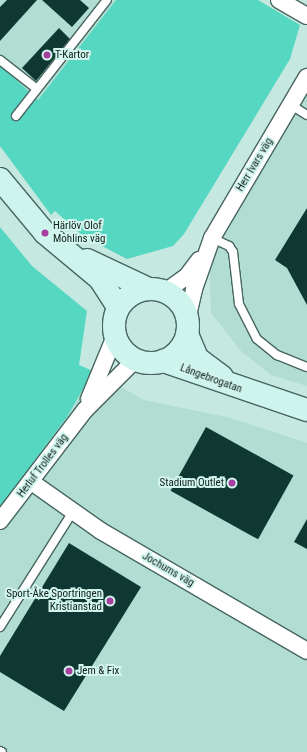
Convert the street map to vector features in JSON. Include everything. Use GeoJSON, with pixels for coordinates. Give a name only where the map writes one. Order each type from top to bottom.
{"type":"FeatureCollection","features":[{"type":"Feature","properties":{"kind":"main road"},"geometry":{"type":"LineString","coordinates":[[0,179],[45,233],[72,253],[100,279],[118,307]]}},
{"type":"Feature","properties":{"kind":"main road"},"geometry":{"type":"LineString","coordinates":[[72,253],[157,290],[180,303],[187,327],[178,350],[163,361],[135,360],[121,348],[115,336],[114,321],[118,307],[132,294],[157,290]]}},
{"type":"Feature","properties":{"kind":"main road","name":"Långebrogatan"},"geometry":{"type":"LineString","coordinates":[[187,327],[190,347],[200,361],[259,396]]}},
{"type":"Feature","properties":{"kind":"main road","name":"Långebrogatan"},"geometry":{"type":"LineString","coordinates":[[163,361],[259,396],[307,410]]}},
{"type":"Feature","properties":{"kind":"street"},"geometry":{"type":"LineString","coordinates":[[279,0],[307,16]]}},
{"type":"Feature","properties":{"kind":"street","name":"Herr Ivars väg"},"geometry":{"type":"LineString","coordinates":[[187,327],[205,253],[212,238],[307,78]]}},
{"type":"Feature","properties":{"kind":"street","name":"Herr Ivars väg"},"geometry":{"type":"LineString","coordinates":[[157,290],[187,276],[205,253]]}},
{"type":"Feature","properties":{"kind":"street","name":"Herluf Trolles väg"},"geometry":{"type":"LineString","coordinates":[[85,410],[115,336]]}},
{"type":"Feature","properties":{"kind":"street","name":"Herluf Trolles väg"},"geometry":{"type":"LineString","coordinates":[[0,521],[33,483],[85,410],[135,360]]}},
{"type":"Feature","properties":{"kind":"street","name":"Jochums väg"},"geometry":{"type":"LineString","coordinates":[[33,483],[72,512],[307,651]]}},
{"type":"Feature","properties":{"kind":"lane"},"geometry":{"type":"LineString","coordinates":[[16,116],[107,0]]}},
{"type":"Feature","properties":{"kind":"lane"},"geometry":{"type":"LineString","coordinates":[[0,60],[38,89]]}},
{"type":"Feature","properties":{"kind":"lane"},"geometry":{"type":"LineString","coordinates":[[291,105],[307,115]]}},
{"type":"Feature","properties":{"kind":"lane"},"geometry":{"type":"LineString","coordinates":[[212,238],[229,246],[233,252],[239,304],[257,339],[277,355],[307,367]]}},
{"type":"Feature","properties":{"kind":"lane"},"geometry":{"type":"LineString","coordinates":[[0,627],[72,512]]}},
{"type":"Feature","properties":{"kind":"shaded area"},"geometry":{"type":"Polygon","coordinates":[[[0,0],[116,0],[38,100],[0,65],[0,0]]]}},
{"type":"Feature","properties":{"kind":"shaded area"},"geometry":{"type":"Polygon","coordinates":[[[307,93],[307,386],[271,375],[241,351],[211,313],[209,262],[307,93]]]}},
{"type":"Feature","properties":{"kind":"shaded area"},"geometry":{"type":"Polygon","coordinates":[[[93,371],[144,400],[231,418],[307,443],[307,752],[0,752],[0,507],[67,417],[93,371]]]}},
{"type":"Feature","properties":{"kind":"green space"},"geometry":{"type":"Polygon","coordinates":[[[116,0],[258,0],[300,25],[290,59],[184,234],[173,246],[127,259],[83,236],[55,211],[51,215],[0,146],[0,65],[38,100],[116,0]]]}},
{"type":"Feature","properties":{"kind":"green space"},"geometry":{"type":"Polygon","coordinates":[[[0,227],[32,266],[87,311],[79,365],[93,371],[67,417],[0,507],[0,227]]]}},
{"type":"Feature","properties":{"kind":"building"},"geometry":{"type":"Polygon","coordinates":[[[7,0],[37,0],[0,41],[0,7],[7,0]]]}},
{"type":"Feature","properties":{"kind":"building","name":"T-Kartor"},"geometry":{"type":"Polygon","coordinates":[[[42,0],[80,0],[89,8],[72,27],[42,0]]]}},
{"type":"Feature","properties":{"kind":"building","name":"T-Kartor"},"geometry":{"type":"Polygon","coordinates":[[[59,28],[70,39],[36,81],[22,68],[59,28]]]}},
{"type":"Feature","properties":{"kind":"building"},"geometry":{"type":"Polygon","coordinates":[[[307,208],[307,305],[287,268],[275,260],[307,208]]]}},
{"type":"Feature","properties":{"kind":"building","name":"Stadium Outlet"},"geometry":{"type":"Polygon","coordinates":[[[206,427],[293,475],[258,539],[171,491],[206,427]]]}},
{"type":"Feature","properties":{"kind":"building"},"geometry":{"type":"Polygon","coordinates":[[[307,519],[307,549],[294,542],[307,519]]]}},
{"type":"Feature","properties":{"kind":"building"},"geometry":{"type":"Polygon","coordinates":[[[69,543],[141,587],[64,711],[0,672],[0,656],[69,543]]]}},
{"type":"Feature","properties":{"kind":"place","name":"T-Kartor"},"geometry":{"type":"Point","coordinates":[47,55]}},
{"type":"Feature","properties":{"kind":"place","name":"Härlöv Olof Mohlins väg"},"geometry":{"type":"Point","coordinates":[45,233]}},
{"type":"Feature","properties":{"kind":"place","name":"Stadium Outlet"},"geometry":{"type":"Point","coordinates":[232,483]}},
{"type":"Feature","properties":{"kind":"place","name":"Sport-Åke Sportringen Kristianstad"},"geometry":{"type":"Point","coordinates":[110,601]}},
{"type":"Feature","properties":{"kind":"place","name":"Jem & Fix"},"geometry":{"type":"Point","coordinates":[69,671]}}]}
